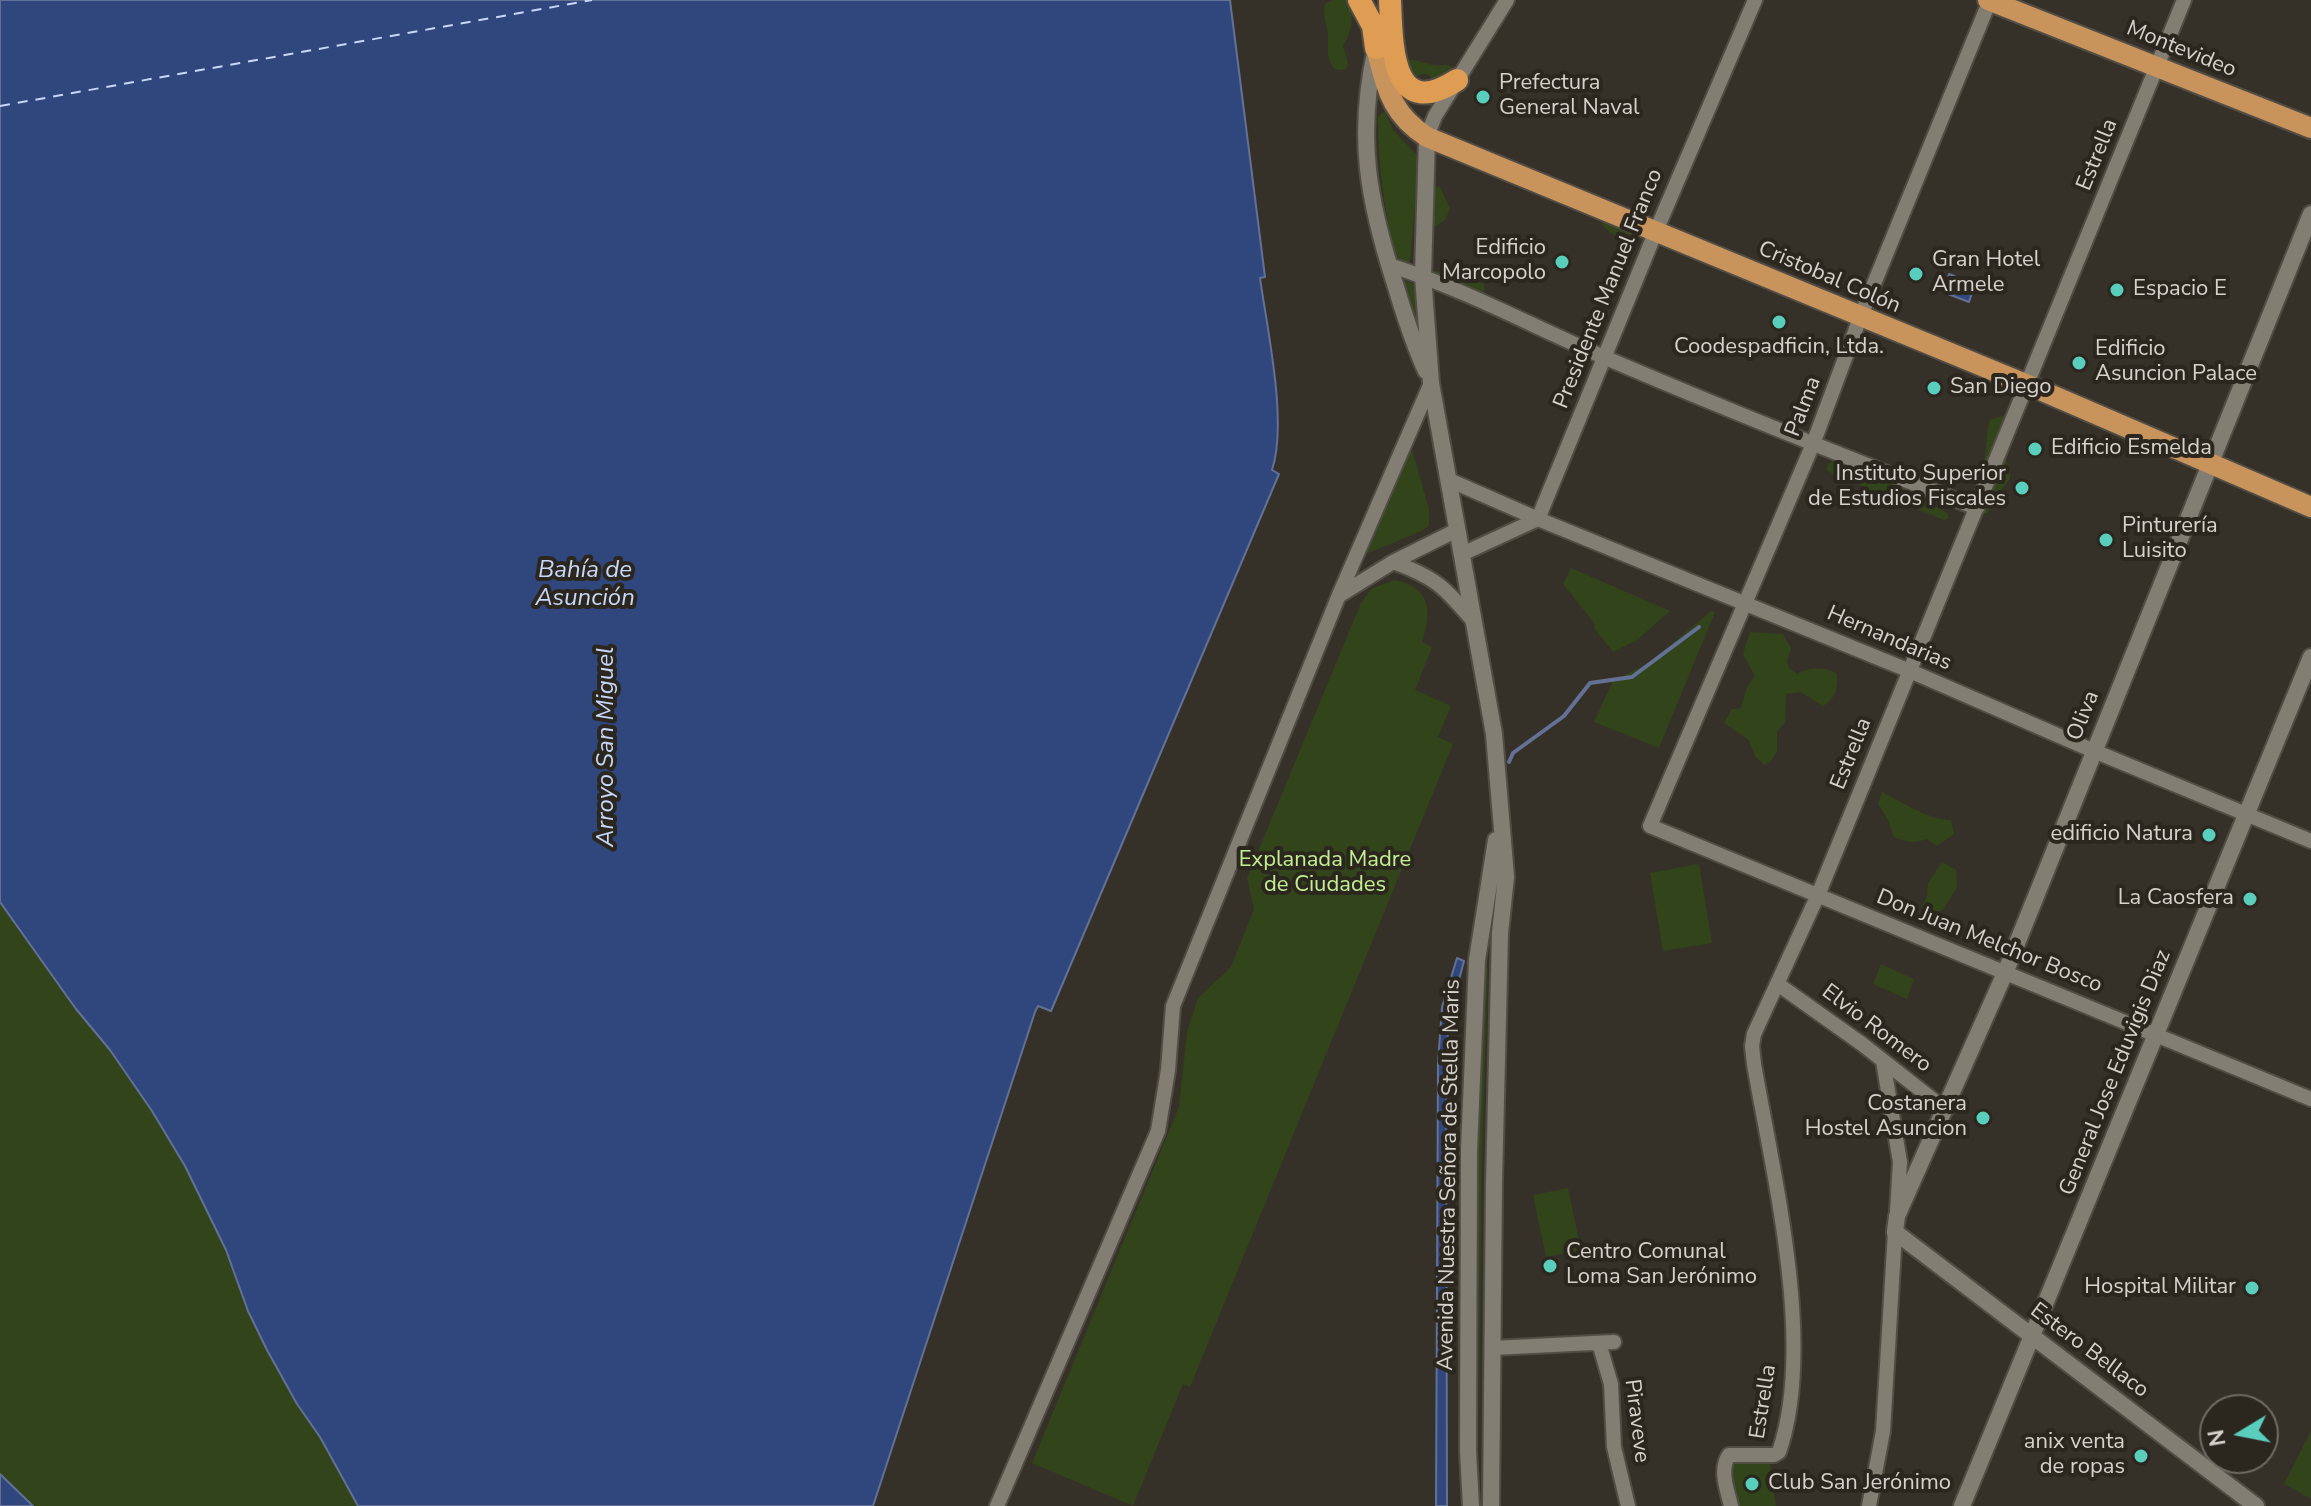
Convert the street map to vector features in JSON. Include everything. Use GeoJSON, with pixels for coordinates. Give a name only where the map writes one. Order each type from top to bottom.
{"type":"FeatureCollection","features":[{"type":"Feature","properties":{"kind":"highway"},"geometry":{"type":"LineString","coordinates":[[1359,0],[1373,26],[1376,48]]}},
{"type":"Feature","properties":{"kind":"highway"},"geometry":{"type":"LineString","coordinates":[[1376,48],[1390,0]]}},
{"type":"Feature","properties":{"kind":"highway"},"geometry":{"type":"LineString","coordinates":[[1390,0],[1393,48],[1405,85],[1414,92],[1429,93],[1457,80]]}},
{"type":"Feature","properties":{"kind":"main road","name":"Montevideo"},"geometry":{"type":"LineString","coordinates":[[1990,0],[2311,128]]}},
{"type":"Feature","properties":{"kind":"main road","name":"Cristobal Colón"},"geometry":{"type":"LineString","coordinates":[[1376,48],[1395,109],[1410,126],[1427,137],[2311,507]]}},
{"type":"Feature","properties":{"kind":"street"},"geometry":{"type":"LineString","coordinates":[[1427,137],[1435,116],[1507,0]]}},
{"type":"Feature","properties":{"kind":"street","name":"Presidente Manuel Franco"},"geometry":{"type":"LineString","coordinates":[[1538,519],[1755,0]]}},
{"type":"Feature","properties":{"kind":"street","name":"Palma"},"geometry":{"type":"LineString","coordinates":[[1650,826],[1813,444],[1860,318],[1990,0]]}},
{"type":"Feature","properties":{"kind":"street","name":"Estrella"},"geometry":{"type":"LineString","coordinates":[[1731,1506],[1723,1466],[1726,1458],[1729,1455],[1774,1455],[1779,1452],[1794,1372],[1784,1240],[1752,1046],[1761,1015],[1779,985],[1818,895],[2184,0]]}},
{"type":"Feature","properties":{"kind":"street","name":"Avenida Nuestra Señora de Stella Maris"},"geometry":{"type":"LineString","coordinates":[[1376,48],[1365,107],[1372,199],[1414,343],[1431,383]]}},
{"type":"Feature","properties":{"kind":"street","name":"Avenida Nuestra Señora de Stella Maris"},"geometry":{"type":"LineString","coordinates":[[1427,137],[1423,276],[1431,383],[1494,734],[1506,877],[1500,933],[1491,1506]]}},
{"type":"Feature","properties":{"kind":"street","name":"Oliva"},"geometry":{"type":"LineString","coordinates":[[1896,1224],[2005,973],[2311,214]]}},
{"type":"Feature","properties":{"kind":"street"},"geometry":{"type":"LineString","coordinates":[[1389,265],[1423,276],[1604,357],[1813,444],[1977,508]]}},
{"type":"Feature","properties":{"kind":"street"},"geometry":{"type":"LineString","coordinates":[[997,1506],[1158,1131],[1168,1070],[1173,1006],[1339,595],[1431,383]]}},
{"type":"Feature","properties":{"kind":"street","name":"Hernandarias"},"geometry":{"type":"LineString","coordinates":[[1449,480],[2311,841]]}},
{"type":"Feature","properties":{"kind":"street"},"geometry":{"type":"LineString","coordinates":[[1462,554],[1538,519]]}},
{"type":"Feature","properties":{"kind":"street"},"geometry":{"type":"LineString","coordinates":[[1339,595],[1393,562],[1457,530]]}},
{"type":"Feature","properties":{"kind":"street"},"geometry":{"type":"LineString","coordinates":[[1393,562],[1423,573],[1445,588],[1475,624]]}},
{"type":"Feature","properties":{"kind":"street","name":"General Jose Eduvigis Diaz"},"geometry":{"type":"LineString","coordinates":[[1962,1506],[2311,657]]}},
{"type":"Feature","properties":{"kind":"street","name":"Avenida Nuestra Señora de Stella Maris"},"geometry":{"type":"LineString","coordinates":[[1471,1506],[1468,1451],[1469,1150],[1476,976],[1499,799]]}},
{"type":"Feature","properties":{"kind":"street","name":"Don Juan Melchor Bosco"},"geometry":{"type":"LineString","coordinates":[[1650,826],[2311,1099]]}},
{"type":"Feature","properties":{"kind":"street","name":"Elvio Romero"},"geometry":{"type":"LineString","coordinates":[[1779,985],[1946,1110]]}},
{"type":"Feature","properties":{"kind":"street"},"geometry":{"type":"LineString","coordinates":[[1869,1506],[1883,1431],[1900,1162],[1883,1061]]}},
{"type":"Feature","properties":{"kind":"street","name":"Estero Bellaco"},"geometry":{"type":"LineString","coordinates":[[1896,1224],[2033,1336],[2256,1506]]}},
{"type":"Feature","properties":{"kind":"street","name":"Piraveve"},"geometry":{"type":"LineString","coordinates":[[1492,1348],[1606,1342],[1614,1447],[1628,1506]]}},
{"type":"Feature","properties":{"kind":"street"},"geometry":{"type":"LineString","coordinates":[[1468,1451],[1492,1452]]}},
{"type":"Feature","properties":{"kind":"green space"},"geometry":{"type":"Polygon","coordinates":[[[1333,0],[1349,0],[1351,11],[1350,29],[1343,45],[1348,63],[1346,69],[1340,70],[1330,60],[1324,13],[1325,4],[1333,0]]]}},
{"type":"Feature","properties":{"kind":"green space"},"geometry":{"type":"Polygon","coordinates":[[[1410,60],[1447,65],[1452,67],[1452,72],[1442,86],[1427,74],[1421,74],[1412,82],[1404,62],[1410,60]]]}},
{"type":"Feature","properties":{"kind":"green space"},"geometry":{"type":"Polygon","coordinates":[[[1385,111],[1393,130],[1419,160],[1410,262],[1396,263],[1386,209],[1378,136],[1378,117],[1385,111]]]}},
{"type":"Feature","properties":{"kind":"green space"},"geometry":{"type":"Polygon","coordinates":[[[1429,184],[1440,187],[1450,208],[1446,219],[1431,230],[1422,226],[1418,214],[1419,199],[1429,184]]]}},
{"type":"Feature","properties":{"kind":"green space"},"geometry":{"type":"Polygon","coordinates":[[[1599,216],[1639,231],[1638,237],[1633,241],[1617,237],[1603,226],[1599,216]]]}},
{"type":"Feature","properties":{"kind":"green space"},"geometry":{"type":"Polygon","coordinates":[[[1432,271],[1484,284],[1485,301],[1428,276],[1432,271]]]}},
{"type":"Feature","properties":{"kind":"green space"},"geometry":{"type":"Polygon","coordinates":[[[1404,281],[1414,284],[1427,360],[1414,322],[1404,281]]]}},
{"type":"Feature","properties":{"kind":"green space"},"geometry":{"type":"Polygon","coordinates":[[[2008,417],[2004,457],[2010,468],[2010,479],[1995,497],[1994,508],[1985,514],[1979,512],[1988,426],[1990,420],[2008,417]]]}},
{"type":"Feature","properties":{"kind":"green space"},"geometry":{"type":"Polygon","coordinates":[[[1409,439],[1429,509],[1429,525],[1422,531],[1361,556],[1409,439]]]}},
{"type":"Feature","properties":{"kind":"green space"},"geometry":{"type":"Polygon","coordinates":[[[1833,462],[1863,469],[1892,482],[1947,513],[1949,518],[1944,520],[1837,476],[1826,470],[1828,464],[1833,462]]]}},
{"type":"Feature","properties":{"kind":"green space"},"geometry":{"type":"Polygon","coordinates":[[[1571,568],[1670,611],[1637,640],[1613,652],[1563,584],[1571,568]]]}},
{"type":"Feature","properties":{"kind":"green space","name":"Explanada Madre de Ciudades"},"geometry":{"type":"Polygon","coordinates":[[[1394,580],[1415,588],[1426,602],[1427,620],[1422,642],[1432,647],[1415,690],[1451,706],[1438,737],[1453,744],[1190,1387],[1183,1384],[1133,1506],[1032,1463],[1179,1107],[1187,1032],[1198,998],[1231,967],[1254,909],[1247,878],[1361,603],[1371,589],[1394,580]]]}},
{"type":"Feature","properties":{"kind":"green space"},"geometry":{"type":"Polygon","coordinates":[[[1711,611],[1715,612],[1659,748],[1594,722],[1613,681],[1649,663],[1711,611]]]}},
{"type":"Feature","properties":{"kind":"green space"},"geometry":{"type":"Polygon","coordinates":[[[1750,632],[1783,634],[1791,648],[1787,661],[1789,668],[1797,674],[1817,668],[1837,674],[1835,692],[1823,706],[1801,692],[1786,694],[1785,722],[1777,732],[1777,751],[1771,761],[1764,765],[1755,756],[1749,740],[1724,723],[1732,709],[1741,708],[1747,687],[1755,676],[1743,654],[1750,632]]]}},
{"type":"Feature","properties":{"kind":"green space"},"geometry":{"type":"Polygon","coordinates":[[[1882,792],[1924,814],[1951,820],[1954,834],[1937,846],[1926,839],[1910,842],[1894,837],[1878,803],[1882,792]]]}},
{"type":"Feature","properties":{"kind":"green space"},"geometry":{"type":"Polygon","coordinates":[[[1942,862],[1956,870],[1957,887],[1943,910],[1928,914],[1921,908],[1927,896],[1928,883],[1942,862]]]}},
{"type":"Feature","properties":{"kind":"green space"},"geometry":{"type":"Polygon","coordinates":[[[1699,864],[1712,943],[1663,951],[1650,873],[1699,864]]]}},
{"type":"Feature","properties":{"kind":"green space"},"geometry":{"type":"Polygon","coordinates":[[[0,902],[76,1009],[110,1050],[185,1166],[226,1250],[248,1311],[267,1350],[358,1506],[33,1506],[0,1474],[0,902]]]}},
{"type":"Feature","properties":{"kind":"green space"},"geometry":{"type":"Polygon","coordinates":[[[1881,964],[1914,979],[1907,999],[1873,984],[1881,964]]]}},
{"type":"Feature","properties":{"kind":"green space"},"geometry":{"type":"Polygon","coordinates":[[[1488,968],[1479,1423],[1478,1156],[1481,1027],[1488,968]]]}},
{"type":"Feature","properties":{"kind":"green space"},"geometry":{"type":"Polygon","coordinates":[[[1568,1188],[1581,1250],[1546,1257],[1533,1195],[1568,1188]]]}},
{"type":"Feature","properties":{"kind":"green space"},"geometry":{"type":"Polygon","coordinates":[[[2311,1431],[2311,1499],[2284,1484],[2311,1431]]]}},
{"type":"Feature","properties":{"kind":"green space","name":"Club San Jerónimo"},"geometry":{"type":"Polygon","coordinates":[[[1769,1456],[1776,1506],[1734,1506],[1727,1462],[1769,1456]]]}},
{"type":"Feature","properties":{"kind":"water","name":"Bahía de Asunción"},"geometry":{"type":"Polygon","coordinates":[[[0,0],[1230,0],[1265,277],[1260,278],[1277,402],[1278,427],[1272,470],[1279,474],[1051,1011],[1038,1006],[1035,1012],[873,1506],[358,1506],[267,1350],[248,1311],[226,1250],[185,1166],[110,1050],[76,1009],[0,902],[0,0]]]}},
{"type":"Feature","properties":{"kind":"water"},"geometry":{"type":"Polygon","coordinates":[[[1949,274],[1975,284],[1969,302],[1943,292],[1949,274]]]}},
{"type":"Feature","properties":{"kind":"water"},"geometry":{"type":"Polygon","coordinates":[[[1457,958],[1464,961],[1449,1017],[1446,1062],[1447,1506],[1436,1506],[1438,1063],[1442,1007],[1457,958]]]}},
{"type":"Feature","properties":{"kind":"water"},"geometry":{"type":"Polygon","coordinates":[[[0,1474],[33,1506],[0,1506],[0,1474]]]}},
{"type":"Feature","properties":{"kind":"waterway"},"geometry":{"type":"LineString","coordinates":[[1509,762],[1513,753],[1564,716],[1590,683],[1632,677],[1699,627]]}},
{"type":"Feature","properties":{"kind":"ferry route"},"geometry":{"type":"LineString","coordinates":[[0,106],[592,0]]}},
{"type":"Feature","properties":{"kind":"place","name":"Prefectura General Naval"},"geometry":{"type":"Point","coordinates":[1483,97]}},
{"type":"Feature","properties":{"kind":"place","name":"Edificio Marcopolo"},"geometry":{"type":"Point","coordinates":[1562,262]}},
{"type":"Feature","properties":{"kind":"place","name":"Gran Hotel Armele"},"geometry":{"type":"Point","coordinates":[1916,274]}},
{"type":"Feature","properties":{"kind":"place","name":"Espacio E"},"geometry":{"type":"Point","coordinates":[2117,290]}},
{"type":"Feature","properties":{"kind":"place","name":"Coodespadficin, Ltda."},"geometry":{"type":"Point","coordinates":[1779,322]}},
{"type":"Feature","properties":{"kind":"place","name":"Edificio Asuncion Palace"},"geometry":{"type":"Point","coordinates":[2079,363]}},
{"type":"Feature","properties":{"kind":"place","name":"San Diego"},"geometry":{"type":"Point","coordinates":[1934,388]}},
{"type":"Feature","properties":{"kind":"place","name":"Edificio Esmelda"},"geometry":{"type":"Point","coordinates":[2035,449]}},
{"type":"Feature","properties":{"kind":"place","name":"Instituto Superior de Estudios Fiscales"},"geometry":{"type":"Point","coordinates":[2022,488]}},
{"type":"Feature","properties":{"kind":"place","name":"Pinturería Luisito"},"geometry":{"type":"Point","coordinates":[2106,540]}},
{"type":"Feature","properties":{"kind":"place","name":"edificio Natura"},"geometry":{"type":"Point","coordinates":[2209,835]}},
{"type":"Feature","properties":{"kind":"place","name":"La Caosfera"},"geometry":{"type":"Point","coordinates":[2250,899]}},
{"type":"Feature","properties":{"kind":"place","name":"Costanera Hostel Asuncion"},"geometry":{"type":"Point","coordinates":[1983,1118]}},
{"type":"Feature","properties":{"kind":"place","name":"Centro Comunal Loma San Jerónimo"},"geometry":{"type":"Point","coordinates":[1550,1266]}},
{"type":"Feature","properties":{"kind":"place","name":"Hospital Militar"},"geometry":{"type":"Point","coordinates":[2252,1288]}},
{"type":"Feature","properties":{"kind":"place","name":"anix venta de ropas"},"geometry":{"type":"Point","coordinates":[2141,1456]}},
{"type":"Feature","properties":{"kind":"place","name":"Club San Jerónimo"},"geometry":{"type":"Point","coordinates":[1752,1484]}},
{"type":"Feature","properties":{"kind":"water label","name":"Arroyo San Miguel"},"geometry":{"type":"Point","coordinates":[607,747]}}]}
